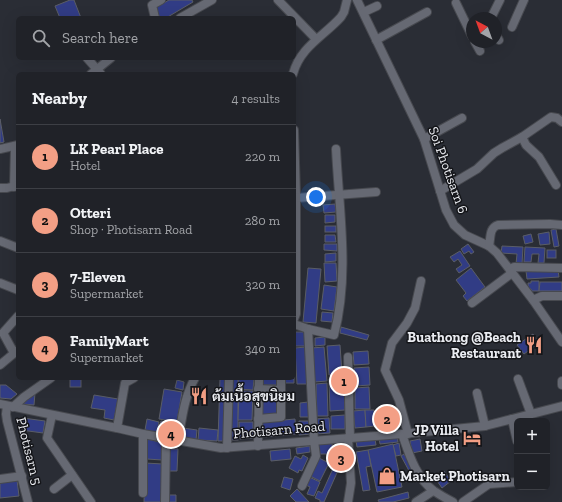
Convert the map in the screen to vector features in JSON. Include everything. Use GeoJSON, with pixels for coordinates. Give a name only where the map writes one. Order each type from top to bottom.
{"type":"FeatureCollection","features":[{"type":"Feature","properties":{"kind":"street"},"geometry":{"type":"LineString","coordinates":[[155,16],[152,5],[161,0]]}},
{"type":"Feature","properties":{"kind":"street"},"geometry":{"type":"LineString","coordinates":[[186,16],[202,2],[212,0]]}},
{"type":"Feature","properties":{"kind":"street"},"geometry":{"type":"LineString","coordinates":[[278,0],[294,16]]}},
{"type":"Feature","properties":{"kind":"street"},"geometry":{"type":"LineString","coordinates":[[294,72],[301,56],[316,39],[332,26],[344,12],[347,0]]}},
{"type":"Feature","properties":{"kind":"street","name":"Soi Photisarn 6"},"geometry":{"type":"LineString","coordinates":[[358,0],[424,139],[446,210],[454,225],[465,235],[489,246],[497,253],[533,300],[562,342]]}},
{"type":"Feature","properties":{"kind":"street"},"geometry":{"type":"LineString","coordinates":[[494,12],[500,0]]}},
{"type":"Feature","properties":{"kind":"street"},"geometry":{"type":"LineString","coordinates":[[512,27],[524,0]]}},
{"type":"Feature","properties":{"kind":"street"},"geometry":{"type":"LineString","coordinates":[[456,1],[466,23]]}},
{"type":"Feature","properties":{"kind":"street"},"geometry":{"type":"LineString","coordinates":[[364,12],[377,6]]}},
{"type":"Feature","properties":{"kind":"street"},"geometry":{"type":"LineString","coordinates":[[376,40],[427,12]]}},
{"type":"Feature","properties":{"kind":"street"},"geometry":{"type":"LineString","coordinates":[[296,18],[316,39]]}},
{"type":"Feature","properties":{"kind":"street"},"geometry":{"type":"LineString","coordinates":[[88,60],[96,72],[109,60]]}},
{"type":"Feature","properties":{"kind":"street"},"geometry":{"type":"LineString","coordinates":[[424,139],[462,118]]}},
{"type":"Feature","properties":{"kind":"street"},"geometry":{"type":"LineString","coordinates":[[440,191],[477,169],[494,153],[551,118],[557,118],[562,122]]}},
{"type":"Feature","properties":{"kind":"street"},"geometry":{"type":"LineString","coordinates":[[522,136],[526,145],[539,157],[556,185]]}},
{"type":"Feature","properties":{"kind":"street"},"geometry":{"type":"LineString","coordinates":[[0,149],[16,146],[16,186],[0,188]]}},
{"type":"Feature","properties":{"kind":"street"},"geometry":{"type":"LineString","coordinates":[[296,325],[334,336],[342,289],[342,245],[336,149]]}},
{"type":"Feature","properties":{"kind":"street"},"geometry":{"type":"LineString","coordinates":[[296,198],[376,192]]}},
{"type":"Feature","properties":{"kind":"street"},"geometry":{"type":"LineString","coordinates":[[489,246],[491,230],[494,226],[562,225]]}},
{"type":"Feature","properties":{"kind":"street"},"geometry":{"type":"LineString","coordinates":[[0,241],[16,247]]}},
{"type":"Feature","properties":{"kind":"street"},"geometry":{"type":"LineString","coordinates":[[472,303],[511,272],[514,267],[562,268]]}},
{"type":"Feature","properties":{"kind":"street"},"geometry":{"type":"LineString","coordinates":[[421,281],[415,308],[407,323],[392,343],[385,370],[399,400],[405,434],[414,465],[419,474],[433,491],[453,502]]}},
{"type":"Feature","properties":{"kind":"street"},"geometry":{"type":"LineString","coordinates":[[0,283],[16,289]]}},
{"type":"Feature","properties":{"kind":"street"},"geometry":{"type":"LineString","coordinates":[[533,300],[542,296],[562,296]]}},
{"type":"Feature","properties":{"kind":"street"},"geometry":{"type":"LineString","coordinates":[[0,365],[16,351],[4,333],[16,318]]}},
{"type":"Feature","properties":{"kind":"street"},"geometry":{"type":"LineString","coordinates":[[302,486],[316,456],[308,329]]}},
{"type":"Feature","properties":{"kind":"street"},"geometry":{"type":"LineString","coordinates":[[348,357],[351,483],[348,502]]}},
{"type":"Feature","properties":{"kind":"street"},"geometry":{"type":"LineString","coordinates":[[518,379],[531,414]]}},
{"type":"Feature","properties":{"kind":"street"},"geometry":{"type":"LineString","coordinates":[[0,422],[7,408],[48,380]]}},
{"type":"Feature","properties":{"kind":"street"},"geometry":{"type":"LineString","coordinates":[[117,428],[125,384],[131,380]]}},
{"type":"Feature","properties":{"kind":"street"},"geometry":{"type":"LineString","coordinates":[[178,441],[184,404],[193,380]]}},
{"type":"Feature","properties":{"kind":"street"},"geometry":{"type":"LineString","coordinates":[[227,448],[228,380]]}},
{"type":"Feature","properties":{"kind":"street"},"geometry":{"type":"LineString","coordinates":[[258,380],[258,446]]}},
{"type":"Feature","properties":{"kind":"street"},"geometry":{"type":"LineString","coordinates":[[258,419],[281,418],[281,380]]}},
{"type":"Feature","properties":{"kind":"street"},"geometry":{"type":"LineString","coordinates":[[258,389],[281,390]]}},
{"type":"Feature","properties":{"kind":"street"},"geometry":{"type":"LineString","coordinates":[[477,393],[485,426]]}},
{"type":"Feature","properties":{"kind":"street","name":"Photisarn Road"},"geometry":{"type":"LineString","coordinates":[[7,408],[52,415],[166,439],[227,448],[485,426],[562,406]]}},
{"type":"Feature","properties":{"kind":"street","name":"Photisarn 5"},"geometry":{"type":"LineString","coordinates":[[7,408],[28,502]]}},
{"type":"Feature","properties":{"kind":"street"},"geometry":{"type":"LineString","coordinates":[[52,415],[47,438],[91,502]]}},
{"type":"Feature","properties":{"kind":"street"},"geometry":{"type":"LineString","coordinates":[[512,419],[514,427]]}},
{"type":"Feature","properties":{"kind":"street"},"geometry":{"type":"LineString","coordinates":[[143,434],[143,494]]}},
{"type":"Feature","properties":{"kind":"street"},"geometry":{"type":"LineString","coordinates":[[165,502],[166,439]]}},
{"type":"Feature","properties":{"kind":"street"},"geometry":{"type":"LineString","coordinates":[[54,489],[72,475]]}},
{"type":"Feature","properties":{"kind":"street"},"geometry":{"type":"LineString","coordinates":[[0,479],[22,476]]}},
{"type":"Feature","properties":{"kind":"street"},"geometry":{"type":"LineString","coordinates":[[463,502],[489,484],[514,482]]}},
{"type":"Feature","properties":{"kind":"street"},"geometry":{"type":"LineString","coordinates":[[416,502],[433,491]]}},
{"type":"Feature","properties":{"kind":"building"},"geometry":{"type":"Polygon","coordinates":[[[70,0],[74,0],[80,16],[59,16],[55,6],[70,0]]]}},
{"type":"Feature","properties":{"kind":"building"},"geometry":{"type":"Polygon","coordinates":[[[169,0],[192,0],[193,2],[169,16],[159,16],[155,8],[169,0]]]}},
{"type":"Feature","properties":{"kind":"building"},"geometry":{"type":"Polygon","coordinates":[[[0,119],[4,142],[0,143],[0,119]]]}},
{"type":"Feature","properties":{"kind":"building"},"geometry":{"type":"Polygon","coordinates":[[[335,204],[336,212],[324,213],[323,205],[335,204]]]}},
{"type":"Feature","properties":{"kind":"building"},"geometry":{"type":"Polygon","coordinates":[[[325,215],[335,215],[335,222],[325,223],[325,215]]]}},
{"type":"Feature","properties":{"kind":"building"},"geometry":{"type":"Polygon","coordinates":[[[325,226],[336,226],[336,232],[325,232],[325,226]]]}},
{"type":"Feature","properties":{"kind":"building"},"geometry":{"type":"Polygon","coordinates":[[[556,229],[559,246],[554,247],[551,230],[556,229]]]}},
{"type":"Feature","properties":{"kind":"building"},"geometry":{"type":"Polygon","coordinates":[[[549,232],[550,244],[540,245],[538,234],[549,232]]]}},
{"type":"Feature","properties":{"kind":"building"},"geometry":{"type":"Polygon","coordinates":[[[531,234],[533,242],[525,244],[523,236],[531,234]]]}},
{"type":"Feature","properties":{"kind":"building"},"geometry":{"type":"Polygon","coordinates":[[[325,235],[335,235],[336,242],[325,242],[325,235]]]}},
{"type":"Feature","properties":{"kind":"building"},"geometry":{"type":"Polygon","coordinates":[[[324,244],[337,244],[337,251],[324,250],[324,244]]]}},
{"type":"Feature","properties":{"kind":"building"},"geometry":{"type":"Polygon","coordinates":[[[468,244],[474,252],[471,254],[469,251],[464,254],[461,249],[468,244]]]}},
{"type":"Feature","properties":{"kind":"building"},"geometry":{"type":"Polygon","coordinates":[[[502,246],[523,247],[522,264],[516,264],[517,254],[501,253],[502,246]]]}},
{"type":"Feature","properties":{"kind":"building"},"geometry":{"type":"Polygon","coordinates":[[[525,247],[545,248],[544,263],[538,263],[539,254],[532,254],[531,262],[524,262],[525,247]]]}},
{"type":"Feature","properties":{"kind":"building"},"geometry":{"type":"Polygon","coordinates":[[[547,250],[556,250],[556,258],[547,258],[547,250]]]}},
{"type":"Feature","properties":{"kind":"building"},"geometry":{"type":"Polygon","coordinates":[[[460,251],[470,266],[459,273],[456,269],[462,265],[458,259],[454,262],[450,257],[460,251]]]}},
{"type":"Feature","properties":{"kind":"building"},"geometry":{"type":"Polygon","coordinates":[[[336,253],[336,261],[325,262],[325,254],[336,253]]]}},
{"type":"Feature","properties":{"kind":"building"},"geometry":{"type":"Polygon","coordinates":[[[324,263],[336,263],[337,281],[325,282],[324,263]]]}},
{"type":"Feature","properties":{"kind":"building"},"geometry":{"type":"Polygon","coordinates":[[[308,268],[321,269],[316,323],[303,322],[308,268]]]}},
{"type":"Feature","properties":{"kind":"building"},"geometry":{"type":"Polygon","coordinates":[[[471,268],[485,287],[467,301],[463,296],[466,293],[456,280],[471,268]]]}},
{"type":"Feature","properties":{"kind":"building"},"geometry":{"type":"Polygon","coordinates":[[[558,270],[559,277],[527,279],[526,271],[558,270]]]}},
{"type":"Feature","properties":{"kind":"building"},"geometry":{"type":"Polygon","coordinates":[[[531,281],[539,281],[539,291],[531,291],[531,289],[528,289],[528,283],[531,283],[531,281]]]}},
{"type":"Feature","properties":{"kind":"building"},"geometry":{"type":"Polygon","coordinates":[[[540,282],[562,282],[562,291],[539,291],[540,282]]]}},
{"type":"Feature","properties":{"kind":"building"},"geometry":{"type":"Polygon","coordinates":[[[324,285],[337,287],[334,311],[321,309],[324,285]]]}},
{"type":"Feature","properties":{"kind":"building"},"geometry":{"type":"Polygon","coordinates":[[[322,312],[333,313],[332,322],[321,321],[322,312]]]}},
{"type":"Feature","properties":{"kind":"building"},"geometry":{"type":"Polygon","coordinates":[[[341,327],[369,335],[367,340],[340,333],[341,327]]]}},
{"type":"Feature","properties":{"kind":"building"},"geometry":{"type":"Polygon","coordinates":[[[296,332],[306,332],[306,346],[296,346],[296,332]]]}},
{"type":"Feature","properties":{"kind":"building"},"geometry":{"type":"Polygon","coordinates":[[[533,334],[539,343],[524,354],[517,345],[533,334]]]}},
{"type":"Feature","properties":{"kind":"building"},"geometry":{"type":"Polygon","coordinates":[[[325,337],[325,345],[315,346],[315,338],[325,337]]]}},
{"type":"Feature","properties":{"kind":"building"},"geometry":{"type":"Polygon","coordinates":[[[340,345],[342,374],[329,375],[327,346],[340,345]]]}},
{"type":"Feature","properties":{"kind":"building"},"geometry":{"type":"Polygon","coordinates":[[[306,347],[308,384],[297,384],[296,348],[306,347]]]}},
{"type":"Feature","properties":{"kind":"building"},"geometry":{"type":"Polygon","coordinates":[[[324,347],[327,381],[315,382],[312,348],[324,347]]]}},
{"type":"Feature","properties":{"kind":"building"},"geometry":{"type":"Polygon","coordinates":[[[368,351],[369,364],[354,365],[353,352],[368,351]]]}},
{"type":"Feature","properties":{"kind":"building"},"geometry":{"type":"Polygon","coordinates":[[[369,367],[370,385],[355,386],[354,368],[369,367]]]}},
{"type":"Feature","properties":{"kind":"building"},"geometry":{"type":"Polygon","coordinates":[[[344,378],[345,410],[330,411],[329,379],[344,378]]]}},
{"type":"Feature","properties":{"kind":"building"},"geometry":{"type":"Polygon","coordinates":[[[70,380],[81,380],[81,387],[70,387],[70,380]]]}},
{"type":"Feature","properties":{"kind":"building"},"geometry":{"type":"Polygon","coordinates":[[[177,380],[184,382],[183,390],[175,388],[177,380]]]}},
{"type":"Feature","properties":{"kind":"building"},"geometry":{"type":"Polygon","coordinates":[[[220,380],[227,380],[225,441],[218,441],[220,380]]]}},
{"type":"Feature","properties":{"kind":"building"},"geometry":{"type":"Polygon","coordinates":[[[231,380],[238,380],[238,440],[231,440],[231,380]]]}},
{"type":"Feature","properties":{"kind":"building"},"geometry":{"type":"Polygon","coordinates":[[[239,380],[254,380],[253,390],[238,389],[239,380]]]}},
{"type":"Feature","properties":{"kind":"building"},"geometry":{"type":"Polygon","coordinates":[[[263,380],[277,380],[277,385],[263,385],[263,380]]]}},
{"type":"Feature","properties":{"kind":"building"},"geometry":{"type":"Polygon","coordinates":[[[284,380],[294,380],[294,383],[284,383],[284,380]]]}},
{"type":"Feature","properties":{"kind":"building"},"geometry":{"type":"Polygon","coordinates":[[[327,383],[328,416],[317,416],[316,384],[327,383]]]}},
{"type":"Feature","properties":{"kind":"building"},"geometry":{"type":"Polygon","coordinates":[[[0,385],[6,385],[17,394],[11,399],[0,398],[0,385]]]}},
{"type":"Feature","properties":{"kind":"building"},"geometry":{"type":"Polygon","coordinates":[[[369,387],[370,409],[355,409],[355,388],[369,387]]]}},
{"type":"Feature","properties":{"kind":"building"},"geometry":{"type":"Polygon","coordinates":[[[164,389],[182,392],[177,422],[159,419],[164,389]]]}},
{"type":"Feature","properties":{"kind":"building"},"geometry":{"type":"Polygon","coordinates":[[[239,391],[253,391],[252,420],[238,420],[239,391]]]}},
{"type":"Feature","properties":{"kind":"building"},"geometry":{"type":"Polygon","coordinates":[[[263,392],[277,392],[277,415],[262,415],[263,392]]]}},
{"type":"Feature","properties":{"kind":"building"},"geometry":{"type":"Polygon","coordinates":[[[35,393],[34,405],[22,404],[35,393]]]}},
{"type":"Feature","properties":{"kind":"building"},"geometry":{"type":"Polygon","coordinates":[[[94,395],[118,399],[114,420],[104,418],[105,410],[91,408],[94,395]]]}},
{"type":"Feature","properties":{"kind":"building"},"geometry":{"type":"Polygon","coordinates":[[[308,402],[309,417],[300,417],[300,403],[308,402]]]}},
{"type":"Feature","properties":{"kind":"building"},"geometry":{"type":"Polygon","coordinates":[[[365,410],[366,427],[355,428],[353,411],[365,410]]]}},
{"type":"Feature","properties":{"kind":"building"},"geometry":{"type":"Polygon","coordinates":[[[365,410],[374,410],[375,426],[366,427],[365,410]]]}},
{"type":"Feature","properties":{"kind":"building"},"geometry":{"type":"Polygon","coordinates":[[[391,411],[392,427],[384,428],[383,412],[391,411]]]}},
{"type":"Feature","properties":{"kind":"building"},"geometry":{"type":"Polygon","coordinates":[[[383,412],[384,425],[375,426],[374,413],[383,412]]]}},
{"type":"Feature","properties":{"kind":"building"},"geometry":{"type":"Polygon","coordinates":[[[345,415],[345,429],[331,429],[331,416],[345,415]]]}},
{"type":"Feature","properties":{"kind":"building"},"geometry":{"type":"Polygon","coordinates":[[[23,418],[45,421],[43,433],[21,430],[23,418]]]}},
{"type":"Feature","properties":{"kind":"building"},"geometry":{"type":"Polygon","coordinates":[[[329,418],[330,433],[316,434],[315,419],[329,418]]]}},
{"type":"Feature","properties":{"kind":"building"},"geometry":{"type":"Polygon","coordinates":[[[147,419],[159,422],[157,433],[145,430],[147,419]]]}},
{"type":"Feature","properties":{"kind":"building"},"geometry":{"type":"Polygon","coordinates":[[[295,419],[296,434],[263,437],[262,422],[295,419]]]}},
{"type":"Feature","properties":{"kind":"building"},"geometry":{"type":"Polygon","coordinates":[[[161,421],[176,425],[173,435],[158,431],[161,421]]]}},
{"type":"Feature","properties":{"kind":"building"},"geometry":{"type":"Polygon","coordinates":[[[299,421],[311,421],[311,434],[299,435],[299,421]]]}},
{"type":"Feature","properties":{"kind":"building"},"geometry":{"type":"Polygon","coordinates":[[[239,422],[253,422],[253,438],[240,439],[239,422]]]}},
{"type":"Feature","properties":{"kind":"building"},"geometry":{"type":"Polygon","coordinates":[[[183,428],[197,430],[196,440],[182,438],[183,428]]]}},
{"type":"Feature","properties":{"kind":"building"},"geometry":{"type":"Polygon","coordinates":[[[199,428],[218,430],[217,441],[198,440],[199,428]]]}},
{"type":"Feature","properties":{"kind":"building"},"geometry":{"type":"Polygon","coordinates":[[[397,436],[398,442],[380,444],[379,438],[397,436]]]}},
{"type":"Feature","properties":{"kind":"building"},"geometry":{"type":"Polygon","coordinates":[[[145,438],[162,443],[162,460],[147,459],[145,438]]]}},
{"type":"Feature","properties":{"kind":"building"},"geometry":{"type":"Polygon","coordinates":[[[375,439],[376,445],[357,447],[356,441],[375,439]]]}},
{"type":"Feature","properties":{"kind":"building"},"geometry":{"type":"Polygon","coordinates":[[[420,439],[422,451],[412,453],[410,441],[420,439]]]}},
{"type":"Feature","properties":{"kind":"building"},"geometry":{"type":"Polygon","coordinates":[[[332,443],[333,454],[318,454],[318,444],[332,443]]]}},
{"type":"Feature","properties":{"kind":"building"},"geometry":{"type":"Polygon","coordinates":[[[399,443],[401,455],[396,456],[393,445],[399,443]]]}},
{"type":"Feature","properties":{"kind":"building","name":"Market Photisarn"},"geometry":{"type":"Polygon","coordinates":[[[393,444],[402,487],[377,492],[368,450],[393,444]]]}},
{"type":"Feature","properties":{"kind":"building"},"geometry":{"type":"Polygon","coordinates":[[[310,446],[310,452],[297,454],[296,448],[310,446]]]}},
{"type":"Feature","properties":{"kind":"building"},"geometry":{"type":"Polygon","coordinates":[[[168,449],[178,449],[177,471],[167,471],[168,449]]]}},
{"type":"Feature","properties":{"kind":"building"},"geometry":{"type":"Polygon","coordinates":[[[290,449],[291,459],[271,461],[270,451],[290,449]]]}},
{"type":"Feature","properties":{"kind":"building"},"geometry":{"type":"Polygon","coordinates":[[[368,450],[371,466],[366,467],[370,490],[363,491],[356,452],[368,450]]]}},
{"type":"Feature","properties":{"kind":"building"},"geometry":{"type":"Polygon","coordinates":[[[348,452],[349,463],[335,464],[334,453],[348,452]]]}},
{"type":"Feature","properties":{"kind":"building"},"geometry":{"type":"Polygon","coordinates":[[[404,454],[418,478],[414,480],[401,456],[404,454]]]}},
{"type":"Feature","properties":{"kind":"building"},"geometry":{"type":"Polygon","coordinates":[[[303,455],[308,458],[302,471],[299,470],[298,473],[289,468],[295,456],[301,459],[303,455]]]}},
{"type":"Feature","properties":{"kind":"building"},"geometry":{"type":"Polygon","coordinates":[[[317,457],[329,463],[320,481],[308,475],[317,457]]]}},
{"type":"Feature","properties":{"kind":"building"},"geometry":{"type":"Polygon","coordinates":[[[145,463],[163,464],[161,502],[144,502],[145,463]]]}},
{"type":"Feature","properties":{"kind":"building"},"geometry":{"type":"Polygon","coordinates":[[[335,464],[340,466],[324,502],[320,502],[320,500],[315,498],[318,491],[322,493],[335,464]]]}},
{"type":"Feature","properties":{"kind":"building"},"geometry":{"type":"Polygon","coordinates":[[[444,471],[451,481],[442,488],[435,478],[442,476],[441,474],[444,471]]]}},
{"type":"Feature","properties":{"kind":"building"},"geometry":{"type":"Polygon","coordinates":[[[284,477],[293,479],[290,490],[281,487],[284,477]]]}},
{"type":"Feature","properties":{"kind":"building"},"geometry":{"type":"Polygon","coordinates":[[[309,477],[320,482],[314,496],[307,494],[310,487],[306,485],[309,477]]]}},
{"type":"Feature","properties":{"kind":"building"},"geometry":{"type":"Polygon","coordinates":[[[17,480],[19,496],[0,498],[0,481],[17,480]]]}},
{"type":"Feature","properties":{"kind":"building"},"geometry":{"type":"Polygon","coordinates":[[[297,489],[309,502],[296,502],[290,496],[297,489]]]}},
{"type":"Feature","properties":{"kind":"building"},"geometry":{"type":"Polygon","coordinates":[[[408,492],[409,498],[393,502],[379,502],[378,500],[408,492]]]}},
{"type":"Feature","properties":{"kind":"building"},"geometry":{"type":"Polygon","coordinates":[[[168,495],[176,495],[176,502],[167,502],[168,495]]]}},
{"type":"Feature","properties":{"kind":"place","name":"Buathong @Beach Restaurant"},"geometry":{"type":"Point","coordinates":[534,345]}},
{"type":"Feature","properties":{"kind":"place","name":"LK Pearl Place"},"geometry":{"type":"Point","coordinates":[344,381]}},
{"type":"Feature","properties":{"kind":"place","name":"ต้มเนื้อสุขนิยม"},"geometry":{"type":"Point","coordinates":[199,396]}},
{"type":"Feature","properties":{"kind":"place","name":"Otteri"},"geometry":{"type":"Point","coordinates":[387,419]}},
{"type":"Feature","properties":{"kind":"place","name":"FamilyMart"},"geometry":{"type":"Point","coordinates":[171,434]}},
{"type":"Feature","properties":{"kind":"place","name":"JP Villa Hotel"},"geometry":{"type":"Point","coordinates":[472,438]}},
{"type":"Feature","properties":{"kind":"place","name":"7-Eleven"},"geometry":{"type":"Point","coordinates":[341,458]}},
{"type":"Feature","properties":{"kind":"place","name":"Market Photisarn"},"geometry":{"type":"Point","coordinates":[387,476]}}]}
